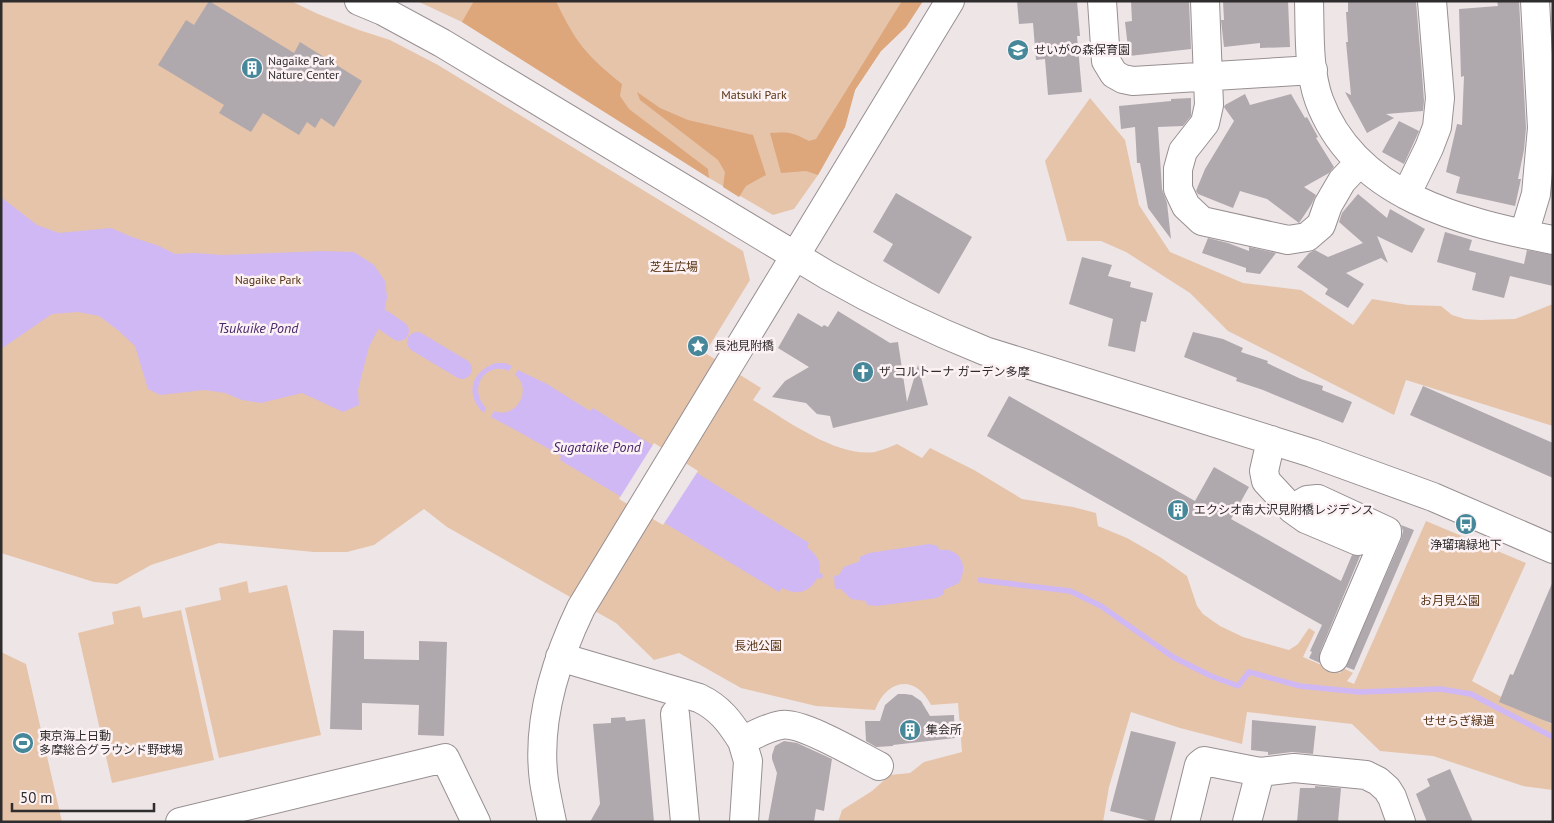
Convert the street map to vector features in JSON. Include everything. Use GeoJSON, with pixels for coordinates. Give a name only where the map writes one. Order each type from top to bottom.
{"type":"FeatureCollection","features":[{"type":"Feature","properties":{"kind":"street"},"geometry":{"type":"LineString","coordinates":[[359,1],[388,7],[442,43],[795,255],[876,302],[940,333],[984,351],[1271,440],[1433,497],[1553,549]]}},
{"type":"Feature","properties":{"kind":"street"},"geometry":{"type":"LineString","coordinates":[[552,822],[544,780],[543,736],[548,697],[560,657],[581,608],[950,1]]}},
{"type":"Feature","properties":{"kind":"street"},"geometry":{"type":"LineString","coordinates":[[1102,1],[1106,61],[1114,74],[1123,79],[1133,81],[1313,70]]}},
{"type":"Feature","properties":{"kind":"street"},"geometry":{"type":"LineString","coordinates":[[1205,1],[1209,105],[1205,123],[1183,151],[1178,169],[1178,189],[1186,206],[1202,221],[1288,240],[1306,237],[1321,226],[1328,205],[1342,181],[1360,162]]}},
{"type":"Feature","properties":{"kind":"street"},"geometry":{"type":"LineString","coordinates":[[1309,1],[1313,70],[1319,98],[1330,122],[1343,142],[1360,162],[1383,181],[1406,195],[1466,220],[1553,240]]}},
{"type":"Feature","properties":{"kind":"street"},"geometry":{"type":"LineString","coordinates":[[1406,195],[1429,148],[1437,126],[1440,98],[1432,1]]}},
{"type":"Feature","properties":{"kind":"street"},"geometry":{"type":"LineString","coordinates":[[1524,234],[1536,194],[1542,128],[1535,1]]}},
{"type":"Feature","properties":{"kind":"street"},"geometry":{"type":"LineString","coordinates":[[1271,440],[1264,466],[1266,481],[1292,509],[1306,519],[1358,541]]}},
{"type":"Feature","properties":{"kind":"street"},"geometry":{"type":"LineString","coordinates":[[1292,509],[1307,500],[1318,499],[1387,531],[1334,658]]}},
{"type":"Feature","properties":{"kind":"street"},"geometry":{"type":"LineString","coordinates":[[560,657],[699,698],[712,704],[723,713],[742,741],[748,761],[744,822]]}},
{"type":"Feature","properties":{"kind":"street"},"geometry":{"type":"LineString","coordinates":[[675,714],[685,822]]}},
{"type":"Feature","properties":{"kind":"street"},"geometry":{"type":"LineString","coordinates":[[742,741],[783,724],[810,731],[879,766]]}},
{"type":"Feature","properties":{"kind":"street"},"geometry":{"type":"LineString","coordinates":[[180,822],[445,758],[476,822]]}},
{"type":"Feature","properties":{"kind":"street"},"geometry":{"type":"LineString","coordinates":[[1185,822],[1199,765],[1204,761],[1260,772],[1294,768],[1366,775],[1378,781],[1392,797],[1401,822]]}},
{"type":"Feature","properties":{"kind":"street"},"geometry":{"type":"LineString","coordinates":[[1247,822],[1260,772]]}},
{"type":"Feature","properties":{"kind":"green space","name":"Nagaike Park"},"geometry":{"type":"Polygon","coordinates":[[[1,1],[291,1],[318,14],[390,40],[438,65],[743,251],[750,280],[705,353],[761,388],[753,400],[812,435],[844,449],[875,452],[897,444],[922,458],[930,448],[974,470],[1022,499],[1073,507],[1096,513],[1098,526],[1127,538],[1160,557],[1187,576],[1197,606],[1203,614],[1220,626],[1243,637],[1289,650],[1298,644],[1309,628],[1315,632],[1303,657],[1340,673],[1343,668],[1353,673],[1347,681],[1354,684],[1426,521],[1526,563],[1472,681],[1553,725],[1553,790],[1523,786],[1433,756],[1380,751],[1352,724],[1247,712],[1242,744],[1180,728],[1131,712],[1109,787],[1103,822],[838,822],[842,810],[872,791],[890,775],[910,773],[924,762],[962,752],[958,703],[931,705],[917,688],[902,684],[887,692],[875,710],[816,706],[741,688],[679,653],[654,660],[616,623],[447,527],[424,509],[374,545],[347,552],[314,552],[219,543],[151,565],[117,584],[94,582],[1,553],[1,1]]]}},
{"type":"Feature","properties":{"kind":"green space","name":"Matsuki Park"},"geometry":{"type":"Polygon","coordinates":[[[417,1],[923,1],[906,27],[881,51],[855,90],[845,127],[818,175],[794,209],[773,215],[709,178],[462,22],[417,1]]]}},
{"type":"Feature","properties":{"kind":"green space"},"geometry":{"type":"Polygon","coordinates":[[[1090,98],[1125,140],[1139,205],[1170,252],[1243,283],[1301,290],[1353,325],[1372,299],[1408,305],[1441,306],[1452,315],[1465,319],[1480,320],[1515,319],[1553,304],[1553,426],[1406,380],[1394,415],[1228,331],[1190,293],[1126,252],[1101,241],[1067,241],[1045,161],[1090,98]]]}},
{"type":"Feature","properties":{"kind":"green space"},"geometry":{"type":"Polygon","coordinates":[[[247,581],[249,593],[287,585],[321,735],[219,758],[185,608],[221,600],[219,588],[247,581]]]}},
{"type":"Feature","properties":{"kind":"green space"},"geometry":{"type":"Polygon","coordinates":[[[140,606],[143,618],[181,610],[214,760],[112,783],[78,633],[114,624],[112,612],[140,606]]]}},
{"type":"Feature","properties":{"kind":"green space","name":"東京海上日動 多摩総合グラウンド野球場"},"geometry":{"type":"Polygon","coordinates":[[[1,652],[26,664],[62,822],[1,822],[1,652]]]}},
{"type":"Feature","properties":{"kind":"shaded area"},"geometry":{"type":"Polygon","coordinates":[[[474,1],[556,1],[569,27],[583,47],[622,84],[620,96],[629,109],[708,169],[709,178],[462,22],[474,1]]]}},
{"type":"Feature","properties":{"kind":"shaded area"},"geometry":{"type":"Polygon","coordinates":[[[902,1],[923,1],[906,27],[881,51],[855,90],[845,127],[818,175],[806,171],[781,173],[770,133],[790,133],[809,141],[816,139],[902,1]]]}},
{"type":"Feature","properties":{"kind":"shaded area"},"geometry":{"type":"Polygon","coordinates":[[[637,92],[660,108],[688,120],[753,135],[766,175],[746,186],[739,197],[723,187],[725,172],[718,160],[640,100],[637,92]]]}},
{"type":"Feature","properties":{"kind":"water","name":"Tsukuike Pond"},"geometry":{"type":"Polygon","coordinates":[[[1,197],[37,225],[59,233],[111,228],[175,254],[222,255],[323,251],[354,252],[374,265],[385,281],[387,297],[383,320],[369,347],[358,390],[359,405],[343,412],[302,393],[261,403],[242,400],[225,393],[204,390],[160,395],[148,389],[135,346],[99,316],[78,312],[52,314],[1,349],[1,197]]]}},
{"type":"Feature","properties":{"kind":"water"},"geometry":{"type":"Polygon","coordinates":[[[496,363],[505,363],[512,366],[509,371],[493,370],[482,378],[478,392],[486,408],[484,413],[474,399],[473,384],[481,372],[496,363]]]}},
{"type":"Feature","properties":{"kind":"water","name":"Sugataike Pond"},"geometry":{"type":"Polygon","coordinates":[[[518,370],[547,384],[590,411],[593,408],[809,543],[807,547],[816,555],[820,570],[813,585],[803,591],[794,592],[782,588],[779,592],[560,460],[561,456],[491,417],[494,411],[502,413],[510,411],[520,401],[523,387],[515,375],[518,370]]]}},
{"type":"Feature","properties":{"kind":"water"},"geometry":{"type":"Polygon","coordinates":[[[929,544],[938,546],[939,550],[952,551],[957,554],[963,564],[959,583],[944,590],[944,594],[937,598],[877,606],[867,605],[866,601],[851,599],[841,589],[835,589],[834,576],[839,575],[844,567],[860,561],[860,557],[869,553],[929,544]]]}},
{"type":"Feature","properties":{"kind":"pier"},"geometry":{"type":"Polygon","coordinates":[[[654,443],[698,471],[663,525],[619,499],[654,443]]]}},
{"type":"Feature","properties":{"kind":"building","name":"Nagaike Park Nature Center"},"geometry":{"type":"Polygon","coordinates":[[[209,1],[294,53],[300,42],[362,81],[334,127],[321,118],[315,128],[307,122],[299,135],[263,113],[251,132],[219,113],[224,105],[158,65],[186,20],[194,25],[209,1]]]}},
{"type":"Feature","properties":{"kind":"building"},"geometry":{"type":"Polygon","coordinates":[[[1017,1],[1077,1],[1080,36],[1077,36],[1082,92],[1048,95],[1045,59],[1036,60],[1033,23],[1019,24],[1017,1]]]}},
{"type":"Feature","properties":{"kind":"building"},"geometry":{"type":"Polygon","coordinates":[[[1131,1],[1189,1],[1191,49],[1129,56],[1125,22],[1132,21],[1131,1]]]}},
{"type":"Feature","properties":{"kind":"building"},"geometry":{"type":"Polygon","coordinates":[[[1223,1],[1288,1],[1290,47],[1260,48],[1260,43],[1224,47],[1221,20],[1224,20],[1223,1]]]}},
{"type":"Feature","properties":{"kind":"building"},"geometry":{"type":"Polygon","coordinates":[[[1348,1],[1416,1],[1424,101],[1423,111],[1386,114],[1394,118],[1367,133],[1345,92],[1351,95],[1346,42],[1348,42],[1346,12],[1348,12],[1348,1]]]}},
{"type":"Feature","properties":{"kind":"building"},"geometry":{"type":"Polygon","coordinates":[[[1497,1],[1519,1],[1526,128],[1518,179],[1521,179],[1515,206],[1456,193],[1460,177],[1446,172],[1457,124],[1462,125],[1464,76],[1461,77],[1459,9],[1498,6],[1497,1]]]}},
{"type":"Feature","properties":{"kind":"building"},"geometry":{"type":"Polygon","coordinates":[[[1245,94],[1250,105],[1291,94],[1305,118],[1307,117],[1318,137],[1316,138],[1334,167],[1329,173],[1304,187],[1316,195],[1299,223],[1267,199],[1240,191],[1233,208],[1198,194],[1196,191],[1205,169],[1234,121],[1224,107],[1225,105],[1245,94]]]}},
{"type":"Feature","properties":{"kind":"building"},"geometry":{"type":"Polygon","coordinates":[[[1191,98],[1191,116],[1183,126],[1158,127],[1162,189],[1167,203],[1171,239],[1148,208],[1140,163],[1137,163],[1135,127],[1121,129],[1119,106],[1191,98]]]}},
{"type":"Feature","properties":{"kind":"building"},"geometry":{"type":"Polygon","coordinates":[[[1399,121],[1419,131],[1404,164],[1382,152],[1399,121]]]}},
{"type":"Feature","properties":{"kind":"building"},"geometry":{"type":"Polygon","coordinates":[[[896,193],[972,237],[939,294],[883,261],[893,244],[873,232],[896,193]]]}},
{"type":"Feature","properties":{"kind":"building"},"geometry":{"type":"Polygon","coordinates":[[[1358,194],[1387,218],[1390,209],[1425,229],[1412,253],[1377,236],[1388,263],[1381,258],[1346,273],[1364,284],[1348,308],[1325,294],[1328,289],[1297,267],[1309,253],[1315,250],[1328,257],[1363,243],[1339,222],[1342,213],[1358,194]]]}},
{"type":"Feature","properties":{"kind":"building"},"geometry":{"type":"Polygon","coordinates":[[[1445,232],[1472,240],[1469,250],[1524,264],[1527,250],[1553,255],[1553,286],[1510,276],[1504,298],[1472,290],[1476,273],[1437,262],[1445,232]]]}},
{"type":"Feature","properties":{"kind":"building"},"geometry":{"type":"Polygon","coordinates":[[[1208,238],[1249,251],[1249,247],[1276,253],[1260,274],[1246,272],[1246,268],[1202,253],[1208,238]]]}},
{"type":"Feature","properties":{"kind":"building"},"geometry":{"type":"Polygon","coordinates":[[[1082,257],[1112,265],[1108,276],[1131,282],[1130,287],[1153,293],[1146,322],[1141,321],[1135,352],[1108,346],[1113,319],[1069,304],[1082,257]]]}},
{"type":"Feature","properties":{"kind":"building","name":"ザ コルトーナ ガーデン多摩"},"geometry":{"type":"Polygon","coordinates":[[[838,311],[890,343],[898,342],[907,402],[918,365],[928,405],[833,428],[830,416],[817,414],[806,403],[772,397],[785,381],[809,367],[778,348],[798,313],[822,327],[824,325],[828,327],[838,311]]]}},
{"type":"Feature","properties":{"kind":"building"},"geometry":{"type":"Polygon","coordinates":[[[1193,332],[1223,339],[1243,348],[1241,352],[1268,361],[1267,363],[1301,379],[1323,386],[1322,390],[1352,402],[1343,423],[1236,381],[1237,378],[1184,357],[1193,332]]]}},
{"type":"Feature","properties":{"kind":"building"},"geometry":{"type":"Polygon","coordinates":[[[1423,386],[1553,443],[1553,478],[1410,415],[1423,386]]]}},
{"type":"Feature","properties":{"kind":"building","name":"エクシオ南大沢見附橋レジデンス"},"geometry":{"type":"Polygon","coordinates":[[[1009,396],[1195,501],[1214,467],[1249,487],[1231,519],[1341,581],[1352,555],[1360,556],[1320,652],[1320,663],[1309,658],[1312,652],[1310,651],[1322,625],[987,436],[1009,396]]]}},
{"type":"Feature","properties":{"kind":"building"},"geometry":{"type":"Polygon","coordinates":[[[1401,525],[1414,530],[1354,670],[1346,667],[1401,540],[1403,531],[1401,525]]]}},
{"type":"Feature","properties":{"kind":"building"},"geometry":{"type":"Polygon","coordinates":[[[1553,581],[1553,724],[1499,702],[1510,674],[1513,675],[1553,581]]]}},
{"type":"Feature","properties":{"kind":"building"},"geometry":{"type":"Polygon","coordinates":[[[333,630],[364,631],[364,659],[419,660],[419,641],[447,642],[444,736],[418,735],[419,705],[362,703],[362,730],[330,729],[333,630]]]}},
{"type":"Feature","properties":{"kind":"building","name":"集会所"},"geometry":{"type":"Polygon","coordinates":[[[898,694],[912,695],[921,701],[930,716],[954,715],[955,738],[876,747],[866,741],[865,721],[880,721],[885,705],[898,694]]]}},
{"type":"Feature","properties":{"kind":"building"},"geometry":{"type":"Polygon","coordinates":[[[625,717],[626,721],[645,719],[654,822],[590,822],[600,804],[593,724],[611,723],[611,718],[625,717]]]}},
{"type":"Feature","properties":{"kind":"building"},"geometry":{"type":"Polygon","coordinates":[[[1252,720],[1316,726],[1313,754],[1292,752],[1268,755],[1268,752],[1251,750],[1252,720]]]}},
{"type":"Feature","properties":{"kind":"building"},"geometry":{"type":"Polygon","coordinates":[[[1131,731],[1176,742],[1154,822],[1110,811],[1131,731]]]}},
{"type":"Feature","properties":{"kind":"building"},"geometry":{"type":"Polygon","coordinates":[[[784,741],[797,743],[832,759],[824,811],[816,809],[814,822],[768,822],[777,773],[772,755],[775,746],[784,741]]]}},
{"type":"Feature","properties":{"kind":"building"},"geometry":{"type":"Polygon","coordinates":[[[1450,769],[1473,822],[1427,822],[1416,794],[1430,786],[1427,779],[1450,769]]]}},
{"type":"Feature","properties":{"kind":"building"},"geometry":{"type":"Polygon","coordinates":[[[1315,786],[1341,788],[1338,822],[1297,822],[1300,788],[1315,788],[1315,786]]]}},
{"type":"Feature","properties":{"kind":"waterway"},"geometry":{"type":"LineString","coordinates":[[383,320],[399,331]]}},
{"type":"Feature","properties":{"kind":"waterway"},"geometry":{"type":"LineString","coordinates":[[417,342],[462,369]]}},
{"type":"Feature","properties":{"kind":"waterway"},"geometry":{"type":"LineString","coordinates":[[980,580],[1070,591],[1101,606],[1173,657],[1211,676],[1238,686],[1249,672],[1300,686],[1360,692],[1440,689],[1471,694],[1553,737]]}},
{"type":"Feature","properties":{"kind":"place","name":"せいがの森保育園"},"geometry":{"type":"Point","coordinates":[1018,50]}},
{"type":"Feature","properties":{"kind":"place","name":"Nagaike Park Nature Center"},"geometry":{"type":"Point","coordinates":[252,68]}},
{"type":"Feature","properties":{"kind":"place","name":"長池見附橋"},"geometry":{"type":"Point","coordinates":[698,346]}},
{"type":"Feature","properties":{"kind":"place","name":"ザ コルトーナ ガーデン多摩"},"geometry":{"type":"Point","coordinates":[863,372]}},
{"type":"Feature","properties":{"kind":"place","name":"エクシオ南大沢見附橋レジデンス"},"geometry":{"type":"Point","coordinates":[1178,510]}},
{"type":"Feature","properties":{"kind":"place","name":"浄瑠璃緑地下"},"geometry":{"type":"Point","coordinates":[1466,524]}},
{"type":"Feature","properties":{"kind":"place","name":"集会所"},"geometry":{"type":"Point","coordinates":[910,730]}},
{"type":"Feature","properties":{"kind":"place","name":"東京海上日動 多摩総合グラウンド野球場"},"geometry":{"type":"Point","coordinates":[23,743]}},
{"type":"Feature","properties":{"kind":"park label","name":"芝生広場"},"geometry":{"type":"Point","coordinates":[674,267]}},
{"type":"Feature","properties":{"kind":"park label","name":"お月見公園"},"geometry":{"type":"Point","coordinates":[1450,601]}},
{"type":"Feature","properties":{"kind":"park label","name":"長池公園"},"geometry":{"type":"Point","coordinates":[758,646]}},
{"type":"Feature","properties":{"kind":"park label","name":"せせらぎ緑道"},"geometry":{"type":"Point","coordinates":[1459,721]}}]}
